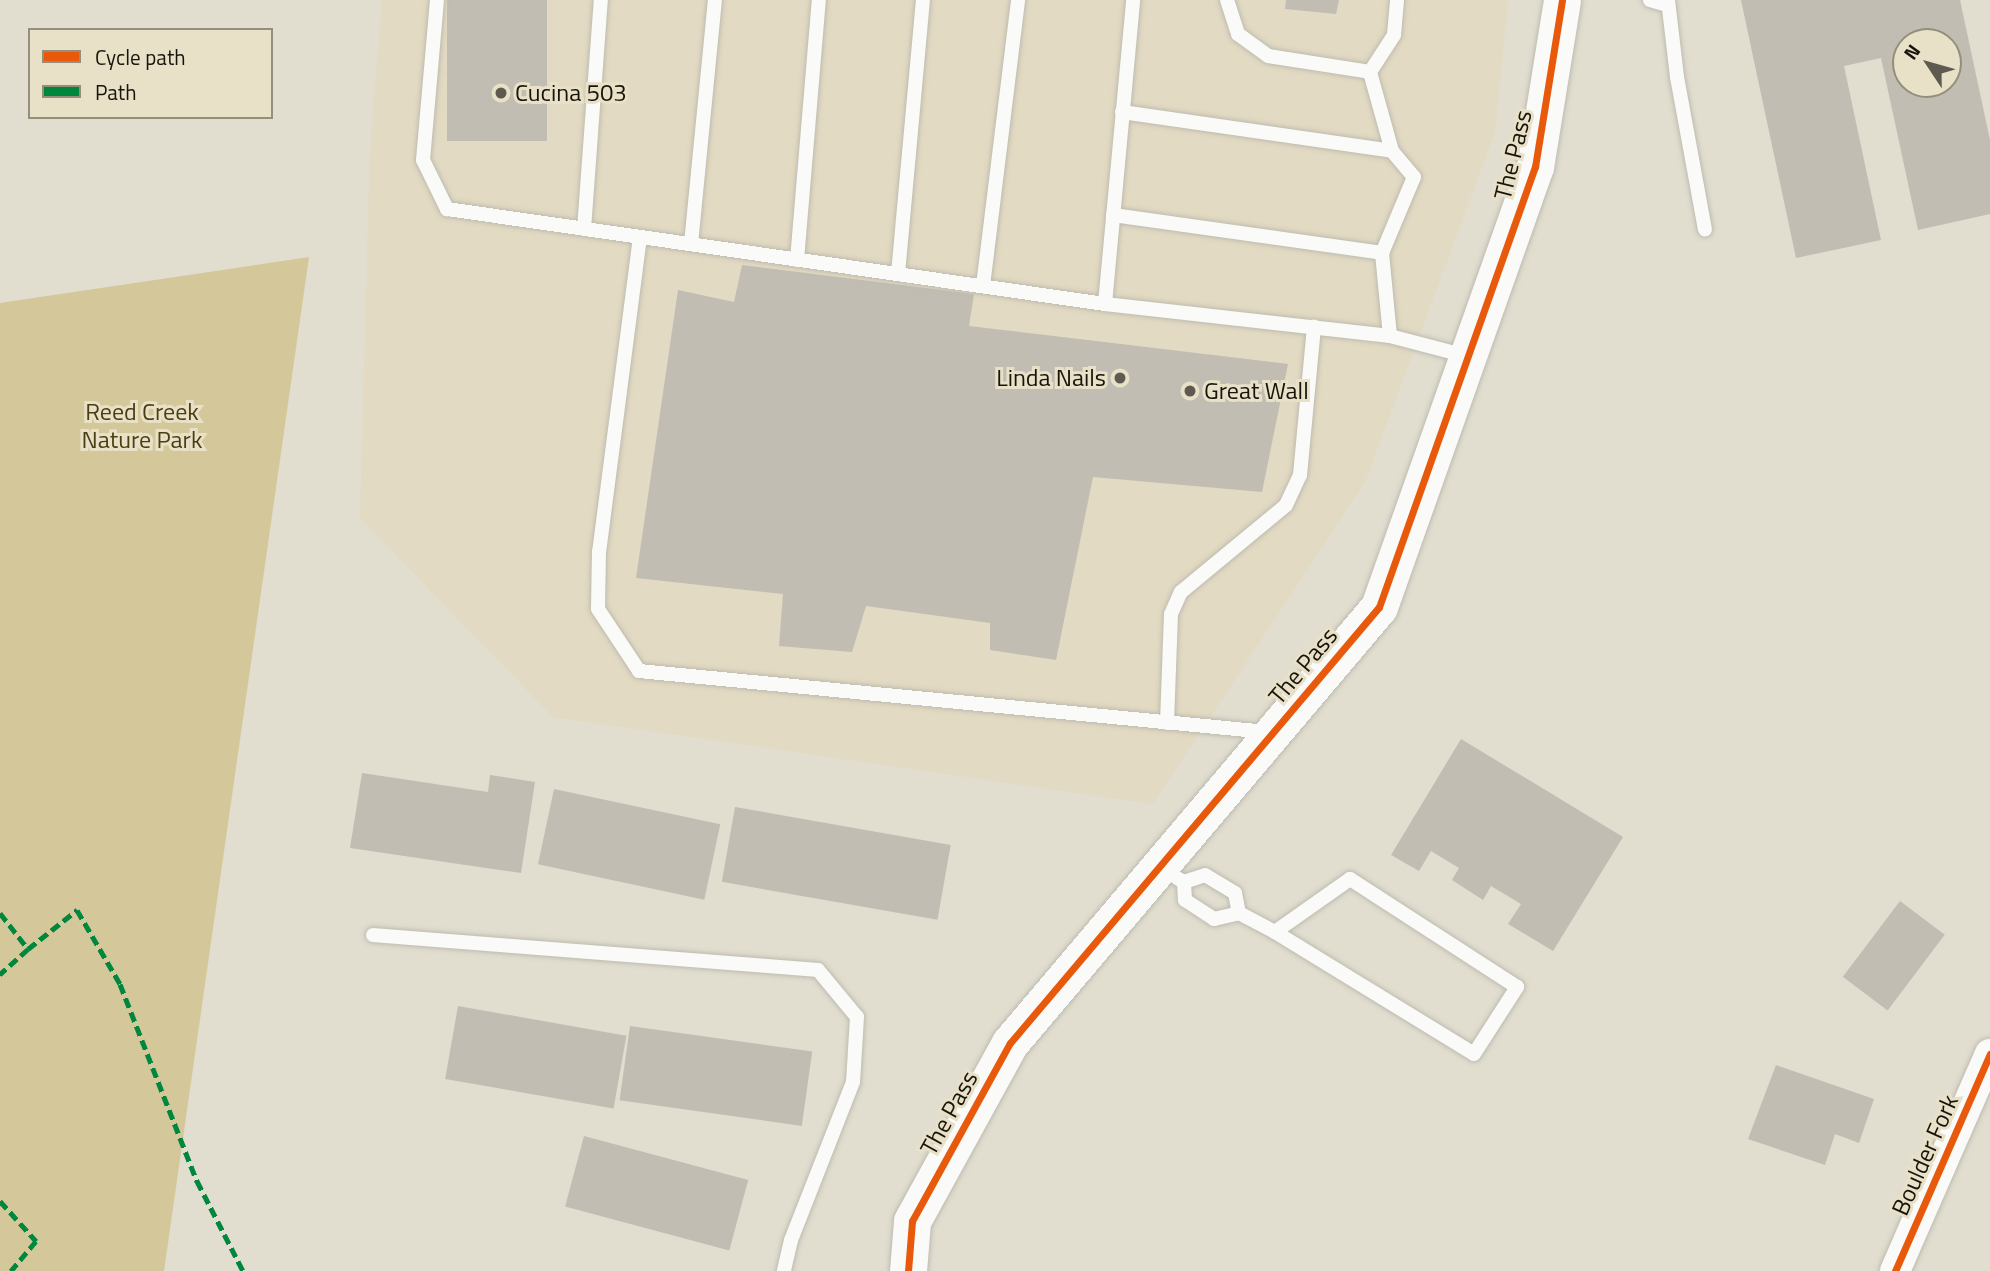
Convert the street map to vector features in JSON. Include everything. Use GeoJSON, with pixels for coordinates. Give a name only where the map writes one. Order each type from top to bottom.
{"type":"FeatureCollection","features":[{"type":"Feature","properties":{"kind":"street","name":"The Pass"},"geometry":{"type":"LineString","coordinates":[[908,1271],[912,1221],[1010,1043],[1171,874],[1271,733],[1379,607],[1535,167],[1562,0]]}},
{"type":"Feature","properties":{"kind":"street","name":"Boulder Fork"},"geometry":{"type":"LineString","coordinates":[[1895,1271],[1990,1054]]}},
{"type":"Feature","properties":{"kind":"lane"},"geometry":{"type":"LineString","coordinates":[[437,0],[423,160],[447,209],[1105,304],[1390,336],[1468,356]]}},
{"type":"Feature","properties":{"kind":"lane"},"geometry":{"type":"LineString","coordinates":[[584,229],[601,0]]}},
{"type":"Feature","properties":{"kind":"lane"},"geometry":{"type":"LineString","coordinates":[[691,244],[715,0]]}},
{"type":"Feature","properties":{"kind":"lane"},"geometry":{"type":"LineString","coordinates":[[797,260],[819,0]]}},
{"type":"Feature","properties":{"kind":"lane"},"geometry":{"type":"LineString","coordinates":[[898,274],[923,0]]}},
{"type":"Feature","properties":{"kind":"lane"},"geometry":{"type":"LineString","coordinates":[[983,286],[1018,0]]}},
{"type":"Feature","properties":{"kind":"lane"},"geometry":{"type":"LineString","coordinates":[[1105,304],[1133,0]]}},
{"type":"Feature","properties":{"kind":"lane"},"geometry":{"type":"LineString","coordinates":[[1227,0],[1238,34],[1268,56],[1370,72]]}},
{"type":"Feature","properties":{"kind":"lane"},"geometry":{"type":"LineString","coordinates":[[1390,336],[1382,253],[1414,177],[1392,151],[1370,72],[1394,35],[1397,0]]}},
{"type":"Feature","properties":{"kind":"lane"},"geometry":{"type":"LineString","coordinates":[[1650,0],[1668,3],[1705,229]]}},
{"type":"Feature","properties":{"kind":"lane"},"geometry":{"type":"LineString","coordinates":[[1122,112],[1392,151]]}},
{"type":"Feature","properties":{"kind":"lane"},"geometry":{"type":"LineString","coordinates":[[1113,215],[1382,253]]}},
{"type":"Feature","properties":{"kind":"lane"},"geometry":{"type":"LineString","coordinates":[[640,237],[599,551],[598,609],[639,671],[1271,733]]}},
{"type":"Feature","properties":{"kind":"lane"},"geometry":{"type":"LineString","coordinates":[[1167,723],[1171,614],[1181,592],[1286,505],[1300,475],[1314,327]]}},
{"type":"Feature","properties":{"kind":"lane"},"geometry":{"type":"LineString","coordinates":[[1239,913],[1235,893],[1205,875],[1171,874],[1185,900],[1214,919],[1239,913],[1275,932],[1474,1054],[1517,987],[1350,879],[1275,932]]}},
{"type":"Feature","properties":{"kind":"lane"},"geometry":{"type":"LineString","coordinates":[[373,935],[818,970],[857,1017],[853,1082],[791,1240],[784,1271]]}},
{"type":"Feature","properties":{"kind":"shaded area"},"geometry":{"type":"Polygon","coordinates":[[[382,0],[1508,0],[1495,132],[1365,482],[1153,804],[553,717],[360,518],[370,150],[382,0]]]}},
{"type":"Feature","properties":{"kind":"green space","name":"Reed Creek Nature Park"},"geometry":{"type":"Polygon","coordinates":[[[309,257],[164,1271],[0,1271],[0,303],[309,257]]]}},
{"type":"Feature","properties":{"kind":"building"},"geometry":{"type":"Polygon","coordinates":[[[447,0],[547,0],[547,141],[447,141],[447,0]]]}},
{"type":"Feature","properties":{"kind":"building"},"geometry":{"type":"Polygon","coordinates":[[[1286,0],[1339,0],[1336,14],[1285,9],[1286,0]]]}},
{"type":"Feature","properties":{"kind":"building"},"geometry":{"type":"Polygon","coordinates":[[[1741,0],[1960,0],[1990,140],[1990,214],[1918,230],[1881,58],[1844,66],[1881,240],[1796,258],[1741,0]]]}},
{"type":"Feature","properties":{"kind":"building"},"geometry":{"type":"Polygon","coordinates":[[[742,265],[974,294],[969,326],[1288,364],[1262,492],[1093,477],[1056,660],[990,650],[990,623],[866,606],[852,652],[779,646],[783,594],[636,578],[678,290],[734,302],[742,265]]]}},
{"type":"Feature","properties":{"kind":"building"},"geometry":{"type":"Polygon","coordinates":[[[1461,739],[1623,837],[1553,951],[1508,924],[1521,904],[1491,886],[1483,900],[1452,880],[1459,868],[1431,851],[1419,871],[1391,855],[1461,739]]]}},
{"type":"Feature","properties":{"kind":"building"},"geometry":{"type":"Polygon","coordinates":[[[362,773],[488,792],[490,775],[535,782],[521,873],[350,848],[362,773]]]}},
{"type":"Feature","properties":{"kind":"building"},"geometry":{"type":"Polygon","coordinates":[[[554,789],[720,824],[704,900],[538,864],[554,789]]]}},
{"type":"Feature","properties":{"kind":"building"},"geometry":{"type":"Polygon","coordinates":[[[735,807],[951,845],[937,920],[722,882],[735,807]]]}},
{"type":"Feature","properties":{"kind":"building"},"geometry":{"type":"Polygon","coordinates":[[[1900,901],[1945,935],[1888,1011],[1843,977],[1900,901]]]}},
{"type":"Feature","properties":{"kind":"building"},"geometry":{"type":"Polygon","coordinates":[[[458,1006],[626,1036],[614,1109],[445,1079],[458,1006]]]}},
{"type":"Feature","properties":{"kind":"building"},"geometry":{"type":"Polygon","coordinates":[[[630,1026],[812,1052],[802,1126],[620,1100],[630,1026]]]}},
{"type":"Feature","properties":{"kind":"building"},"geometry":{"type":"Polygon","coordinates":[[[1776,1065],[1874,1099],[1859,1143],[1835,1134],[1825,1165],[1748,1139],[1776,1065]]]}},
{"type":"Feature","properties":{"kind":"building"},"geometry":{"type":"Polygon","coordinates":[[[584,1136],[748,1180],[729,1251],[565,1207],[584,1136]]]}},
{"type":"Feature","properties":{"kind":"marked path"},"geometry":{"type":"LineString","coordinates":[[28,949],[77,910],[120,984],[197,1181],[243,1271]]}},
{"type":"Feature","properties":{"kind":"marked path"},"geometry":{"type":"LineString","coordinates":[[0,913],[28,949],[0,974]]}},
{"type":"Feature","properties":{"kind":"marked path"},"geometry":{"type":"LineString","coordinates":[[0,1201],[36,1241],[11,1271]]}},
{"type":"Feature","properties":{"kind":"cycle path"},"geometry":{"type":"LineString","coordinates":[[908,1271],[912,1221],[1010,1043],[1379,607],[1535,167],[1562,0]]}},
{"type":"Feature","properties":{"kind":"cycle path"},"geometry":{"type":"LineString","coordinates":[[1895,1271],[1990,1054]]}},
{"type":"Feature","properties":{"kind":"place","name":"Cucina 503"},"geometry":{"type":"Point","coordinates":[501,93]}},
{"type":"Feature","properties":{"kind":"place","name":"Linda Nails"},"geometry":{"type":"Point","coordinates":[1120,378]}},
{"type":"Feature","properties":{"kind":"place","name":"Great Wall"},"geometry":{"type":"Point","coordinates":[1190,391]}}]}
